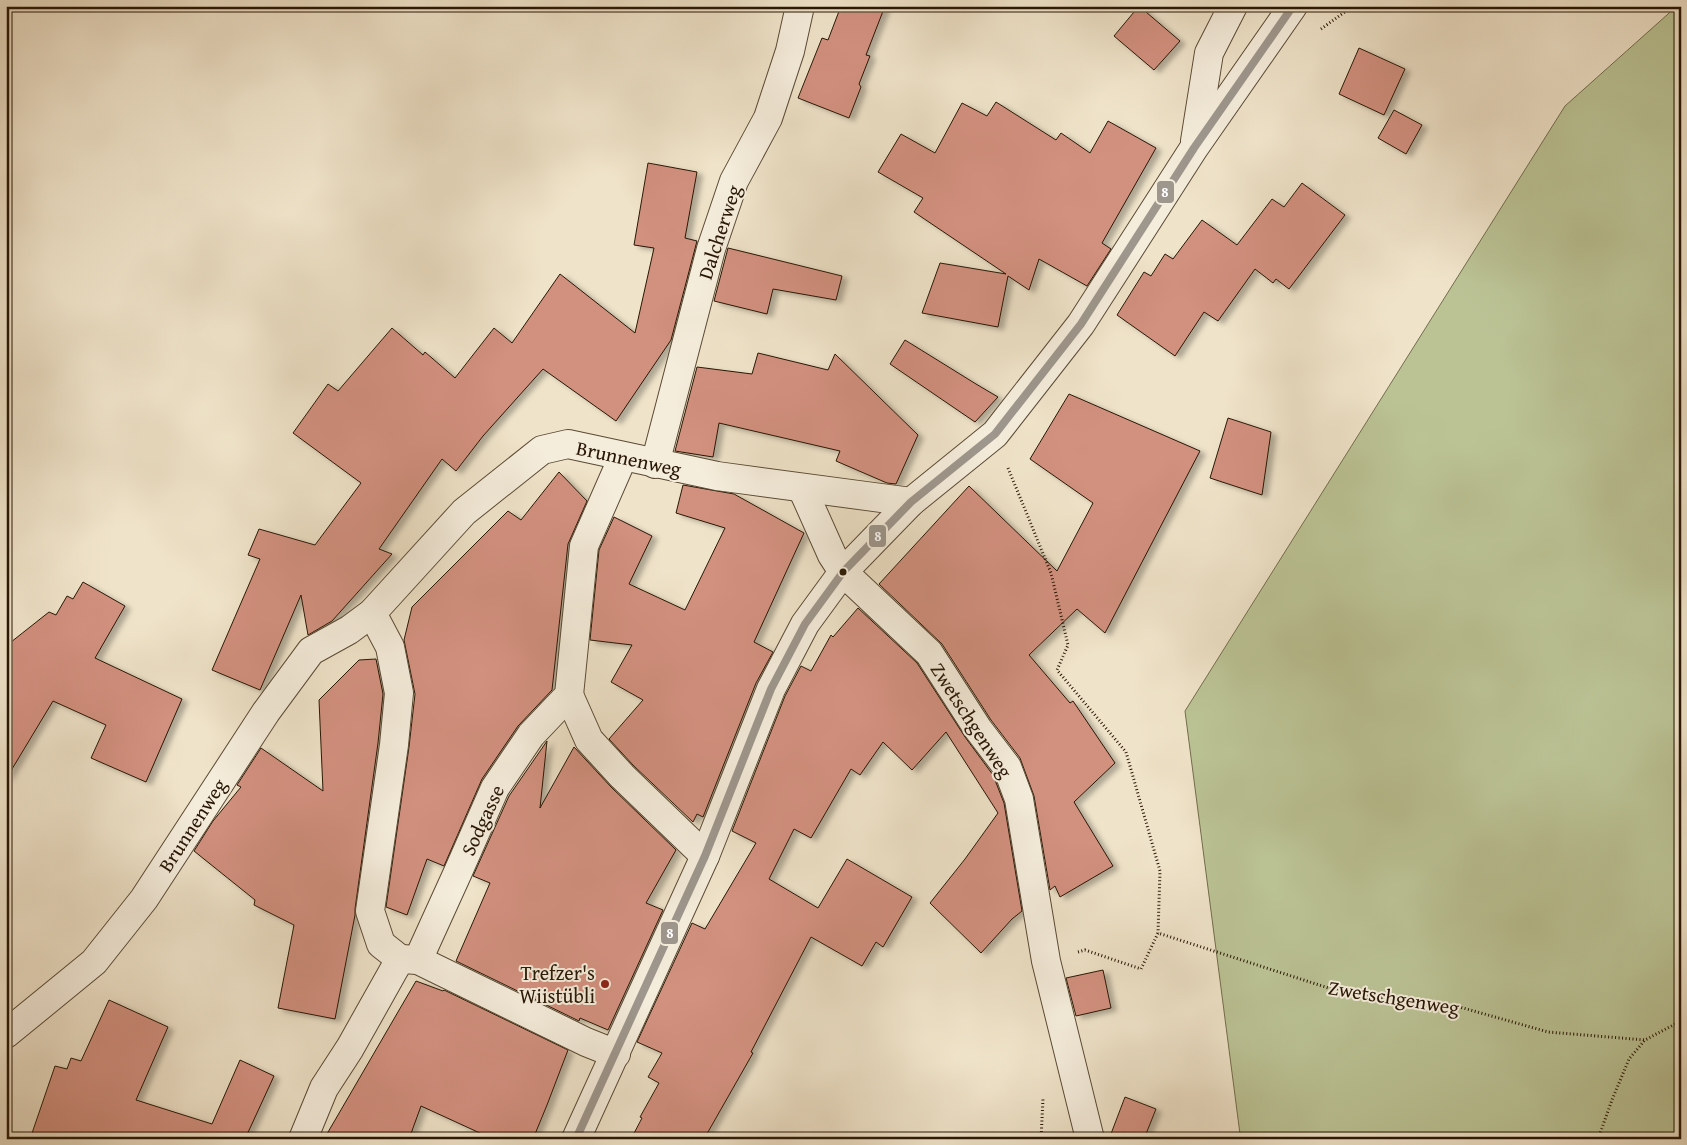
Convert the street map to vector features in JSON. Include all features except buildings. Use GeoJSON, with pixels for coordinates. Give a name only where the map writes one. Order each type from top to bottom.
{"type":"FeatureCollection","features":[{"type":"Feature","properties":{"kind":"street","name":"Dalcherweg"},"geometry":{"type":"LineString","coordinates":[[655,464],[711,249],[734,181],[768,118],[790,50],[800,6]]}},
{"type":"Feature","properties":{"kind":"street"},"geometry":{"type":"LineString","coordinates":[[1194,148],[1209,52],[1233,6]]}},
{"type":"Feature","properties":{"kind":"street"},"geometry":{"type":"LineString","coordinates":[[576,1139],[705,856],[771,689],[805,624],[843,572],[911,502],[995,434],[1081,324],[1194,148],[1293,6]]}},
{"type":"Feature","properties":{"kind":"street","name":"Brunnenweg"},"geometry":{"type":"LineString","coordinates":[[6,1034],[94,962],[144,898],[266,712],[311,650],[349,630],[372,613],[464,512],[542,450],[568,444],[717,476],[911,502]]}},
{"type":"Feature","properties":{"kind":"street"},"geometry":{"type":"LineString","coordinates":[[623,457],[584,546],[569,695],[589,740],[622,776],[705,856]]}},
{"type":"Feature","properties":{"kind":"street"},"geometry":{"type":"LineString","coordinates":[[802,488],[832,555],[843,572]]}},
{"type":"Feature","properties":{"kind":"street","name":"Zwetschgenweg"},"geometry":{"type":"LineString","coordinates":[[843,572],[929,652],[978,729],[1007,767],[1021,808],[1046,961],[1090,1139]]}},
{"type":"Feature","properties":{"kind":"street"},"geometry":{"type":"LineString","coordinates":[[372,613],[390,647],[399,693],[394,745],[370,911],[381,944],[586,1042],[616,1054]]}},
{"type":"Feature","properties":{"kind":"street","name":"Sodgasse"},"geometry":{"type":"LineString","coordinates":[[303,1139],[324,1088],[409,959],[458,872],[495,788],[531,735],[569,695]]}},
{"type":"Feature","properties":{"kind":"path"},"geometry":{"type":"LineString","coordinates":[[995,434],[1051,573],[1068,645],[1057,670],[1126,752],[1160,871],[1158,933],[1141,969],[1085,950],[1046,961]]}},
{"type":"Feature","properties":{"kind":"path","name":"Zwetschgenweg"},"geometry":{"type":"LineString","coordinates":[[1158,933],[1347,994],[1450,1004],[1548,1032],[1645,1040]]}},
{"type":"Feature","properties":{"kind":"path"},"geometry":{"type":"LineString","coordinates":[[1598,1139],[1629,1059],[1645,1040],[1681,1021]]}},
{"type":"Feature","properties":{"kind":"green space"},"geometry":{"type":"Polygon","coordinates":[[[1677,6],[1681,6],[1681,1139],[1236,1139],[1240,1134],[1185,711],[1565,106],[1677,6]]]}},
{"type":"Feature","properties":{"kind":"transit line","name":"8"},"geometry":{"type":"LineString","coordinates":[[576,1139],[705,856],[771,689],[805,624],[843,572],[911,502],[995,434],[1081,324],[1194,148],[1293,6]]}},
{"type":"Feature","properties":{"kind":"place","name":"Trefzer's Wiistübli"},"geometry":{"type":"Point","coordinates":[605,984]}}]}
